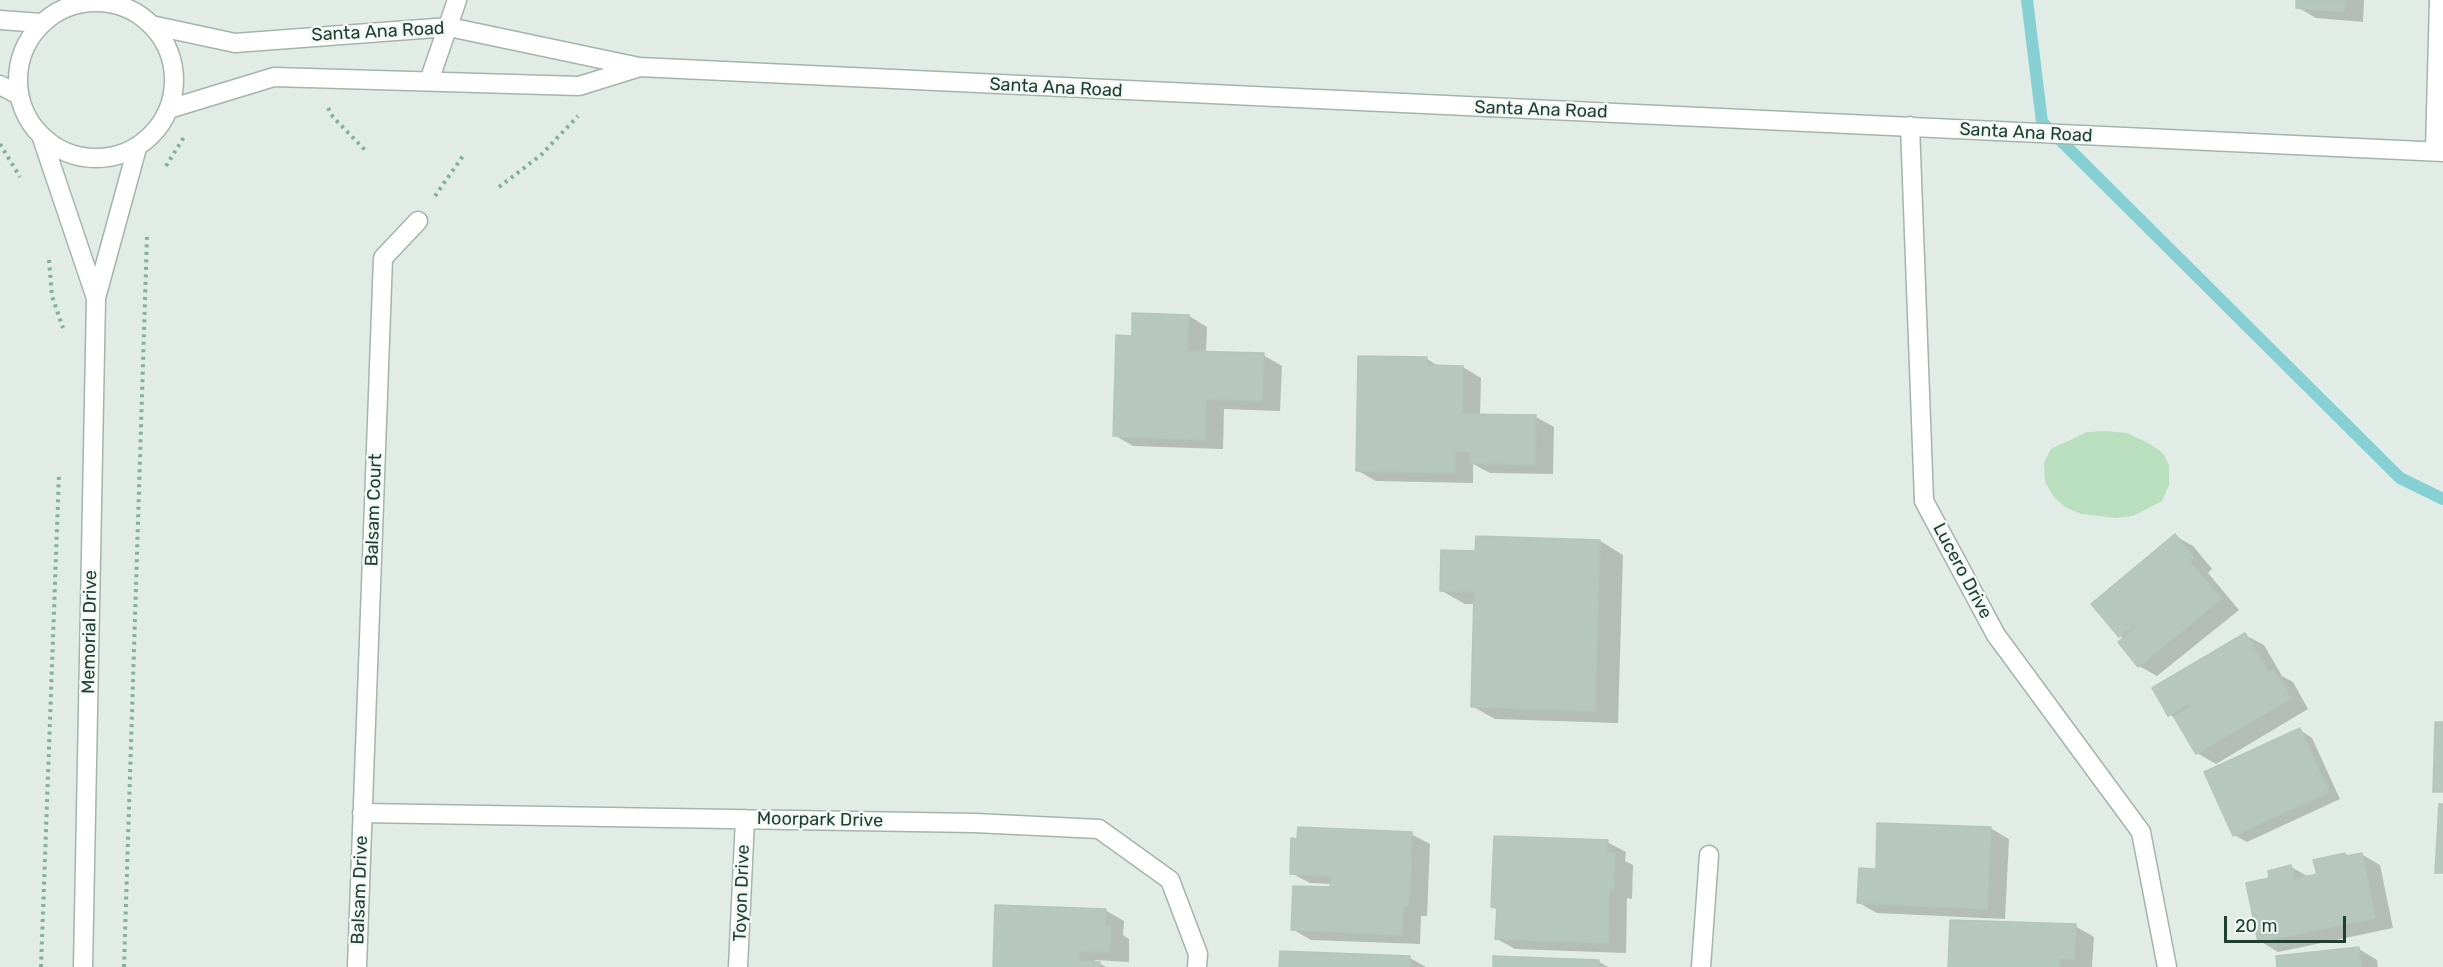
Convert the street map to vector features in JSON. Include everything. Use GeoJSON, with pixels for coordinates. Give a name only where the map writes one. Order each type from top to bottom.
{"type":"FeatureCollection","features":[{"type":"Feature","properties":{"kind":"street"},"geometry":{"type":"LineString","coordinates":[[429,81],[457,0]]}},
{"type":"Feature","properties":{"kind":"street"},"geometry":{"type":"LineString","coordinates":[[2439,0],[2439,152]]}},
{"type":"Feature","properties":{"kind":"street","name":"Santa Ana Road"},"geometry":{"type":"LineString","coordinates":[[90,1],[117,4],[141,16],[151,25],[160,35],[172,59],[175,84],[169,109],[156,131],[137,148],[113,157],[87,159],[63,152],[42,138],[26,118],[17,94],[17,69],[25,45],[41,23],[64,8],[90,1]]}},
{"type":"Feature","properties":{"kind":"street"},"geometry":{"type":"LineString","coordinates":[[0,20],[41,23]]}},
{"type":"Feature","properties":{"kind":"street","name":"Santa Ana Road"},"geometry":{"type":"LineString","coordinates":[[151,25],[235,43],[449,27],[639,67],[1336,102],[1910,126],[2439,152]]}},
{"type":"Feature","properties":{"kind":"street","name":"Santa Ana Road"},"geometry":{"type":"LineString","coordinates":[[169,109],[274,77],[579,86],[639,67]]}},
{"type":"Feature","properties":{"kind":"street"},"geometry":{"type":"LineString","coordinates":[[0,85],[17,94]]}},
{"type":"Feature","properties":{"kind":"street","name":"Lucero Drive"},"geometry":{"type":"LineString","coordinates":[[1910,126],[1924,501],[1996,635],[2140,832],[2167,967]]}},
{"type":"Feature","properties":{"kind":"street"},"geometry":{"type":"LineString","coordinates":[[42,138],[96,298]]}},
{"type":"Feature","properties":{"kind":"street"},"geometry":{"type":"LineString","coordinates":[[96,298],[137,148]]}},
{"type":"Feature","properties":{"kind":"street","name":"Balsam Court"},"geometry":{"type":"LineString","coordinates":[[362,813],[383,258],[418,221]]}},
{"type":"Feature","properties":{"kind":"street","name":"Memorial Drive"},"geometry":{"type":"LineString","coordinates":[[83,967],[96,298]]}},
{"type":"Feature","properties":{"kind":"street","name":"Moorpark Drive"},"geometry":{"type":"LineString","coordinates":[[362,813],[975,823],[1099,830],[1170,880],[1198,954],[1197,967]]}},
{"type":"Feature","properties":{"kind":"street","name":"Balsam Drive"},"geometry":{"type":"LineString","coordinates":[[357,967],[362,813]]}},
{"type":"Feature","properties":{"kind":"street","name":"Toyon Drive"},"geometry":{"type":"LineString","coordinates":[[738,967],[745,819]]}},
{"type":"Feature","properties":{"kind":"street"},"geometry":{"type":"LineString","coordinates":[[1701,967],[1709,855]]}},
{"type":"Feature","properties":{"kind":"path"},"geometry":{"type":"LineString","coordinates":[[336,102],[325,102],[333,117],[365,150]]}},
{"type":"Feature","properties":{"kind":"path"},"geometry":{"type":"LineString","coordinates":[[499,187],[541,155],[580,114],[568,114]]}},
{"type":"Feature","properties":{"kind":"path"},"geometry":{"type":"LineString","coordinates":[[164,170],[185,136]]}},
{"type":"Feature","properties":{"kind":"path"},"geometry":{"type":"LineString","coordinates":[[418,221],[465,153]]}},
{"type":"Feature","properties":{"kind":"path"},"geometry":{"type":"LineString","coordinates":[[124,967],[147,226]]}},
{"type":"Feature","properties":{"kind":"path"},"geometry":{"type":"LineString","coordinates":[[52,296],[64,332]]}},
{"type":"Feature","properties":{"kind":"path"},"geometry":{"type":"LineString","coordinates":[[42,967],[59,470]]}},
{"type":"Feature","properties":{"kind":"green space"},"geometry":{"type":"Polygon","coordinates":[[[2087,432],[2127,433],[2163,453],[2169,465],[2169,485],[2162,501],[2133,516],[2115,518],[2081,514],[2065,507],[2053,496],[2045,482],[2044,463],[2051,449],[2087,432]]]}},
{"type":"Feature","properties":{"kind":"building"},"geometry":{"type":"Polygon","coordinates":[[[2296,0],[2345,0],[2344,12],[2296,8],[2296,0]]]}},
{"type":"Feature","properties":{"kind":"building"},"geometry":{"type":"Polygon","coordinates":[[[1132,313],[1189,315],[1187,351],[1264,353],[1262,401],[1206,399],[1205,440],[1113,436],[1116,335],[1132,336],[1132,313]]]}},
{"type":"Feature","properties":{"kind":"building"},"geometry":{"type":"Polygon","coordinates":[[[1358,356],[1427,357],[1427,365],[1463,366],[1462,414],[1536,415],[1535,465],[1470,463],[1470,452],[1455,451],[1455,473],[1356,471],[1358,356]]]}},
{"type":"Feature","properties":{"kind":"building"},"geometry":{"type":"Polygon","coordinates":[[[2175,534],[2194,558],[2190,562],[2221,599],[2138,667],[2118,642],[2136,627],[2133,625],[2119,637],[2091,604],[2175,534]]]}},
{"type":"Feature","properties":{"kind":"building"},"geometry":{"type":"Polygon","coordinates":[[[1476,536],[1600,540],[1595,711],[1471,707],[1474,592],[1440,591],[1441,550],[1475,551],[1476,536]]]}},
{"type":"Feature","properties":{"kind":"building"},"geometry":{"type":"Polygon","coordinates":[[[2245,633],[2269,673],[2274,670],[2291,698],[2196,754],[2174,717],[2191,707],[2189,703],[2168,716],[2152,688],[2245,633]]]}},
{"type":"Feature","properties":{"kind":"building"},"geometry":{"type":"Polygon","coordinates":[[[2435,722],[2443,722],[2443,792],[2433,792],[2435,722]]]}},
{"type":"Feature","properties":{"kind":"building"},"geometry":{"type":"Polygon","coordinates":[[[2300,728],[2329,792],[2233,836],[2204,772],[2300,728]]]}},
{"type":"Feature","properties":{"kind":"building"},"geometry":{"type":"Polygon","coordinates":[[[2439,804],[2443,804],[2443,873],[2435,873],[2439,804]]]}},
{"type":"Feature","properties":{"kind":"building"},"geometry":{"type":"Polygon","coordinates":[[[1877,823],[1991,827],[1987,909],[1857,903],[1859,868],[1876,869],[1877,823]]]}},
{"type":"Feature","properties":{"kind":"building"},"geometry":{"type":"Polygon","coordinates":[[[1298,827],[1412,832],[1409,906],[1403,906],[1402,935],[1291,930],[1293,886],[1330,887],[1331,876],[1290,874],[1291,838],[1297,839],[1298,827]]]}},
{"type":"Feature","properties":{"kind":"building"},"geometry":{"type":"Polygon","coordinates":[[[1494,836],[1608,840],[1607,853],[1615,853],[1614,889],[1609,888],[1608,943],[1495,939],[1497,908],[1491,907],[1494,836]]]}},
{"type":"Feature","properties":{"kind":"building"},"geometry":{"type":"Polygon","coordinates":[[[2345,853],[2346,856],[2362,853],[2375,918],[2258,942],[2246,883],[2269,878],[2268,871],[2291,865],[2294,879],[2317,874],[2313,860],[2345,853]]]}},
{"type":"Feature","properties":{"kind":"building"},"geometry":{"type":"Polygon","coordinates":[[[995,905],[1106,909],[1105,926],[1111,926],[1110,952],[1079,951],[1079,961],[1100,962],[1099,967],[993,967],[995,905]]]}},
{"type":"Feature","properties":{"kind":"building"},"geometry":{"type":"Polygon","coordinates":[[[1950,920],[2076,924],[2074,959],[2060,958],[2060,967],[1948,967],[1950,920]]]}},
{"type":"Feature","properties":{"kind":"building"},"geometry":{"type":"Polygon","coordinates":[[[2359,947],[2361,967],[2277,967],[2276,956],[2359,947]]]}},
{"type":"Feature","properties":{"kind":"building"},"geometry":{"type":"Polygon","coordinates":[[[1280,951],[1410,956],[1410,967],[1279,967],[1280,951]]]}},
{"type":"Feature","properties":{"kind":"building"},"geometry":{"type":"Polygon","coordinates":[[[1493,956],[1599,960],[1599,967],[1493,967],[1493,956]]]}},
{"type":"Feature","properties":{"kind":"waterway"},"geometry":{"type":"LineString","coordinates":[[2027,0],[2042,122],[2400,478],[2443,499]]}}]}
